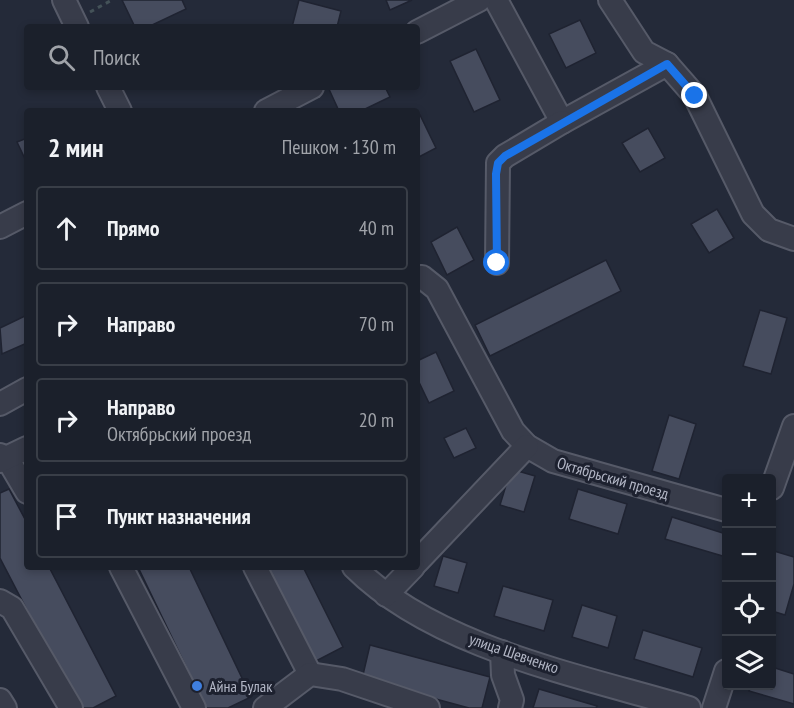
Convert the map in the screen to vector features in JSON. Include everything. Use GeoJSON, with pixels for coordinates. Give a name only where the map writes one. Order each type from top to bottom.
{"type":"FeatureCollection","features":[{"type":"Feature","properties":{"kind":"street"},"geometry":{"type":"LineString","coordinates":[[420,30],[479,0]]}},
{"type":"Feature","properties":{"kind":"street"},"geometry":{"type":"LineString","coordinates":[[496,0],[562,122]]}},
{"type":"Feature","properties":{"kind":"street"},"geometry":{"type":"LineString","coordinates":[[610,0],[644,52],[667,64],[695,96],[753,214],[769,230],[794,239]]}},
{"type":"Feature","properties":{"kind":"street"},"geometry":{"type":"LineString","coordinates":[[497,263],[498,163],[505,156],[562,122],[667,64]]}},
{"type":"Feature","properties":{"kind":"street"},"geometry":{"type":"LineString","coordinates":[[110,90],[118,108]]}},
{"type":"Feature","properties":{"kind":"street"},"geometry":{"type":"LineString","coordinates":[[272,108],[306,90]]}},
{"type":"Feature","properties":{"kind":"street"},"geometry":{"type":"LineString","coordinates":[[0,227],[24,215]]}},
{"type":"Feature","properties":{"kind":"street","name":"Октябрьский проезд"},"geometry":{"type":"LineString","coordinates":[[420,277],[437,289],[513,431],[527,446],[553,461],[722,509]]}},
{"type":"Feature","properties":{"kind":"street"},"geometry":{"type":"LineString","coordinates":[[0,404],[24,391]]}},
{"type":"Feature","properties":{"kind":"street"},"geometry":{"type":"LineString","coordinates":[[776,475],[794,426]]}},
{"type":"Feature","properties":{"kind":"street"},"geometry":{"type":"LineString","coordinates":[[420,559],[527,446]]}},
{"type":"Feature","properties":{"kind":"street"},"geometry":{"type":"LineString","coordinates":[[24,448],[2,458],[24,488]]}},
{"type":"Feature","properties":{"kind":"street"},"geometry":{"type":"LineString","coordinates":[[123,570],[194,708]]}},
{"type":"Feature","properties":{"kind":"street"},"geometry":{"type":"LineString","coordinates":[[257,570],[310,674]]}},
{"type":"Feature","properties":{"kind":"street","name":"улица Шевченко"},"geometry":{"type":"LineString","coordinates":[[357,570],[386,595],[414,614],[502,652],[689,708]]}},
{"type":"Feature","properties":{"kind":"street"},"geometry":{"type":"LineString","coordinates":[[386,595],[410,570]]}},
{"type":"Feature","properties":{"kind":"street"},"geometry":{"type":"LineString","coordinates":[[2,599],[12,608],[71,708]]}},
{"type":"Feature","properties":{"kind":"street"},"geometry":{"type":"LineString","coordinates":[[502,652],[503,675],[513,700],[510,708]]}},
{"type":"Feature","properties":{"kind":"street"},"geometry":{"type":"LineString","coordinates":[[266,708],[310,674],[342,678],[428,708]]}},
{"type":"Feature","properties":{"kind":"street"},"geometry":{"type":"LineString","coordinates":[[714,708],[722,683]]}},
{"type":"Feature","properties":{"kind":"street"},"geometry":{"type":"LineString","coordinates":[[0,700],[5,708]]}},
{"type":"Feature","properties":{"kind":"path"},"geometry":{"type":"LineString","coordinates":[[72,16],[112,0]]}},
{"type":"Feature","properties":{"kind":"building"},"geometry":{"type":"Polygon","coordinates":[[[122,0],[182,0],[186,9],[154,24],[134,24],[122,0]]]}},
{"type":"Feature","properties":{"kind":"building"},"geometry":{"type":"Polygon","coordinates":[[[299,0],[341,11],[338,24],[293,24],[299,0]]]}},
{"type":"Feature","properties":{"kind":"building"},"geometry":{"type":"Polygon","coordinates":[[[386,0],[412,0],[390,10],[386,0]]]}},
{"type":"Feature","properties":{"kind":"building"},"geometry":{"type":"Polygon","coordinates":[[[580,20],[596,53],[566,68],[549,34],[580,20]]]}},
{"type":"Feature","properties":{"kind":"building"},"geometry":{"type":"Polygon","coordinates":[[[476,49],[500,100],[474,112],[450,61],[476,49]]]}},
{"type":"Feature","properties":{"kind":"building"},"geometry":{"type":"Polygon","coordinates":[[[329,90],[386,90],[390,97],[367,108],[338,108],[329,90]]]}},
{"type":"Feature","properties":{"kind":"building"},"geometry":{"type":"Polygon","coordinates":[[[420,115],[436,148],[420,156],[420,115]]]}},
{"type":"Feature","properties":{"kind":"building"},"geometry":{"type":"Polygon","coordinates":[[[648,128],[665,158],[640,172],[622,143],[648,128]]]}},
{"type":"Feature","properties":{"kind":"building"},"geometry":{"type":"Polygon","coordinates":[[[24,139],[24,157],[17,142],[24,139]]]}},
{"type":"Feature","properties":{"kind":"building"},"geometry":{"type":"Polygon","coordinates":[[[717,209],[734,238],[709,253],[691,224],[717,209]]]}},
{"type":"Feature","properties":{"kind":"building"},"geometry":{"type":"Polygon","coordinates":[[[457,227],[474,260],[447,275],[431,242],[457,227]]]}},
{"type":"Feature","properties":{"kind":"building"},"geometry":{"type":"Polygon","coordinates":[[[606,260],[621,291],[490,356],[475,325],[606,260]]]}},
{"type":"Feature","properties":{"kind":"building"},"geometry":{"type":"Polygon","coordinates":[[[760,310],[787,318],[771,374],[743,366],[760,310]]]}},
{"type":"Feature","properties":{"kind":"building"},"geometry":{"type":"Polygon","coordinates":[[[24,316],[24,344],[2,354],[0,328],[24,316]]]}},
{"type":"Feature","properties":{"kind":"building"},"geometry":{"type":"Polygon","coordinates":[[[436,352],[454,391],[429,403],[420,384],[420,360],[436,352]]]}},
{"type":"Feature","properties":{"kind":"building"},"geometry":{"type":"Polygon","coordinates":[[[669,415],[696,424],[679,479],[652,471],[669,415]]]}},
{"type":"Feature","properties":{"kind":"building"},"geometry":{"type":"Polygon","coordinates":[[[466,428],[476,448],[454,458],[444,438],[466,428]]]}},
{"type":"Feature","properties":{"kind":"building"},"geometry":{"type":"Polygon","coordinates":[[[511,469],[535,476],[524,512],[500,505],[511,469]]]}},
{"type":"Feature","properties":{"kind":"building"},"geometry":{"type":"Polygon","coordinates":[[[9,489],[24,517],[24,570],[51,570],[116,696],[93,708],[78,708],[0,558],[0,493],[9,489]]]}},
{"type":"Feature","properties":{"kind":"building"},"geometry":{"type":"Polygon","coordinates":[[[578,489],[627,504],[618,534],[569,519],[578,489]]]}},
{"type":"Feature","properties":{"kind":"building"},"geometry":{"type":"Polygon","coordinates":[[[672,517],[722,533],[722,556],[665,539],[672,517]]]}},
{"type":"Feature","properties":{"kind":"building"},"geometry":{"type":"Polygon","coordinates":[[[776,552],[794,557],[794,584],[785,615],[776,612],[776,552]]]}},
{"type":"Feature","properties":{"kind":"building"},"geometry":{"type":"Polygon","coordinates":[[[443,556],[467,563],[458,593],[434,586],[443,556]]]}},
{"type":"Feature","properties":{"kind":"building"},"geometry":{"type":"Polygon","coordinates":[[[139,570],[190,570],[251,697],[228,708],[206,708],[139,570]]]}},
{"type":"Feature","properties":{"kind":"building"},"geometry":{"type":"Polygon","coordinates":[[[270,570],[304,570],[343,647],[316,661],[270,570]]]}},
{"type":"Feature","properties":{"kind":"building"},"geometry":{"type":"Polygon","coordinates":[[[503,586],[553,600],[544,631],[494,616],[503,586]]]}},
{"type":"Feature","properties":{"kind":"building"},"geometry":{"type":"Polygon","coordinates":[[[582,605],[617,616],[608,648],[572,637],[582,605]]]}},
{"type":"Feature","properties":{"kind":"building"},"geometry":{"type":"Polygon","coordinates":[[[643,630],[702,648],[693,677],[634,659],[643,630]]]}},
{"type":"Feature","properties":{"kind":"building"},"geometry":{"type":"Polygon","coordinates":[[[370,645],[490,677],[482,708],[469,708],[362,679],[370,645]]]}},
{"type":"Feature","properties":{"kind":"building"},"geometry":{"type":"Polygon","coordinates":[[[776,668],[794,674],[794,704],[749,691],[776,690],[776,668]]]}},
{"type":"Feature","properties":{"kind":"building"},"geometry":{"type":"Polygon","coordinates":[[[539,689],[597,706],[596,708],[533,708],[539,689]]]}},
{"type":"Feature","properties":{"kind":"place","name":"Айна Булак"},"geometry":{"type":"Point","coordinates":[197,686]}},
{"type":"Feature","properties":{"kind":"route"},"geometry":{"type":"LineString","coordinates":[[497,263],[496,174],[498,163],[505,156],[667,64],[695,96]]}}]}
